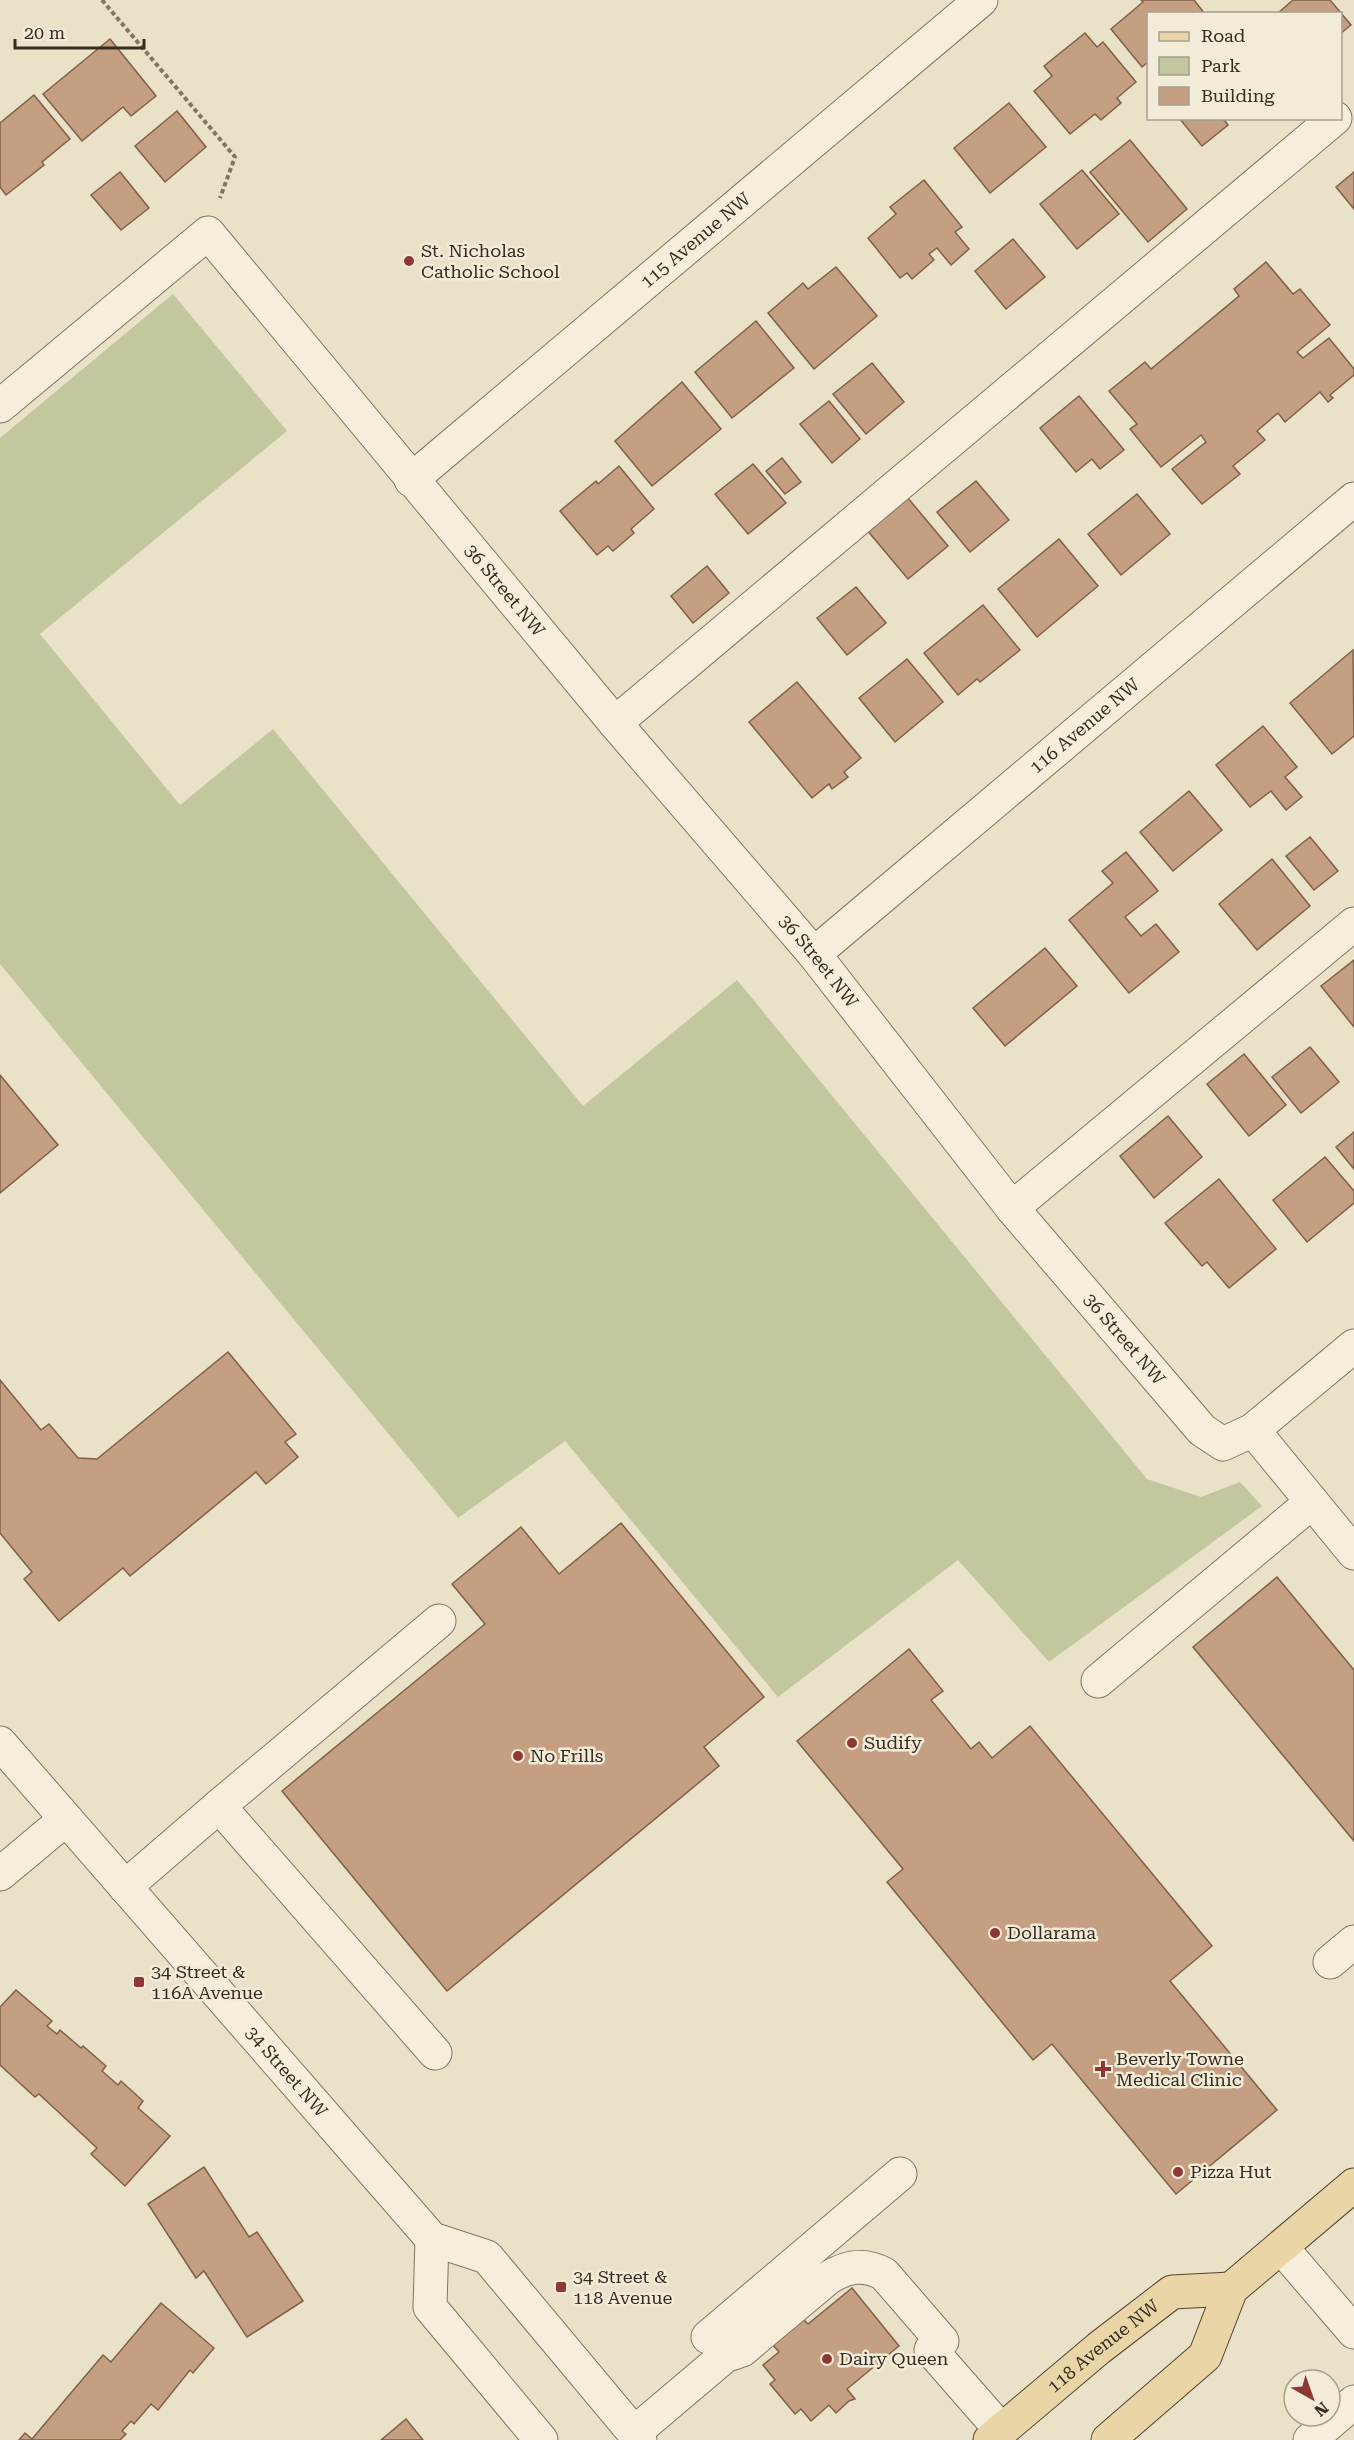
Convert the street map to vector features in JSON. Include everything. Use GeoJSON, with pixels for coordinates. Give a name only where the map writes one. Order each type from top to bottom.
{"type":"FeatureCollection","features":[{"type":"Feature","properties":{"kind":"main road"},"geometry":{"type":"LineString","coordinates":[[1108,2440],[1205,2356],[1230,2289],[1354,2185]]}},
{"type":"Feature","properties":{"kind":"main road","name":"118 Avenue NW"},"geometry":{"type":"LineString","coordinates":[[996,2435],[1099,2348],[1172,2292],[1230,2289]]}},
{"type":"Feature","properties":{"kind":"street","name":"115 Avenue NW"},"geometry":{"type":"LineString","coordinates":[[411,480],[981,0]]}},
{"type":"Feature","properties":{"kind":"street"},"geometry":{"type":"LineString","coordinates":[[1342,113],[1354,102]]}},
{"type":"Feature","properties":{"kind":"street"},"geometry":{"type":"LineString","coordinates":[[615,723],[1333,120]]}},
{"type":"Feature","properties":{"kind":"street"},"geometry":{"type":"LineString","coordinates":[[0,406],[208,233]]}},
{"type":"Feature","properties":{"kind":"street","name":"36 Street NW"},"geometry":{"type":"LineString","coordinates":[[208,233],[615,723],[814,954],[1012,1208],[1202,1430],[1223,1444],[1253,1430]]}},
{"type":"Feature","properties":{"kind":"street","name":"116 Avenue NW"},"geometry":{"type":"LineString","coordinates":[[814,954],[1354,499]]}},
{"type":"Feature","properties":{"kind":"street"},"geometry":{"type":"LineString","coordinates":[[1012,1208],[1354,924]]}},
{"type":"Feature","properties":{"kind":"street"},"geometry":{"type":"LineString","coordinates":[[1354,1346],[1253,1430],[1354,1553]]}},
{"type":"Feature","properties":{"kind":"street"},"geometry":{"type":"LineString","coordinates":[[1098,1681],[1312,1502]]}},
{"type":"Feature","properties":{"kind":"street"},"geometry":{"type":"LineString","coordinates":[[125,1887],[439,1621]]}},
{"type":"Feature","properties":{"kind":"street","name":"34 Street NW"},"geometry":{"type":"LineString","coordinates":[[0,1743],[432,2239]]}},
{"type":"Feature","properties":{"kind":"street"},"geometry":{"type":"LineString","coordinates":[[219,1806],[435,2053]]}},
{"type":"Feature","properties":{"kind":"street"},"geometry":{"type":"LineString","coordinates":[[0,1874],[66,1819]]}},
{"type":"Feature","properties":{"kind":"street"},"geometry":{"type":"LineString","coordinates":[[541,2440],[430,2307],[432,2239],[487,2257],[637,2437],[717,2346],[900,2174]]}},
{"type":"Feature","properties":{"kind":"street"},"geometry":{"type":"LineString","coordinates":[[1281,2247],[1354,2332]]}},
{"type":"Feature","properties":{"kind":"street"},"geometry":{"type":"LineString","coordinates":[[717,2346],[742,2350],[828,2278],[841,2270],[854,2266],[872,2268],[884,2274],[996,2435]]}},
{"type":"Feature","properties":{"kind":"street"},"geometry":{"type":"LineString","coordinates":[[1310,2440],[1354,2402]]}},
{"type":"Feature","properties":{"kind":"path"},"geometry":{"type":"LineString","coordinates":[[102,0],[235,157],[208,233]]}},
{"type":"Feature","properties":{"kind":"green space"},"geometry":{"type":"Polygon","coordinates":[[[173,294],[287,431],[40,634],[180,805],[273,729],[583,1106],[737,980],[1147,1479],[1201,1497],[1240,1482],[1262,1506],[1049,1662],[958,1560],[778,1697],[565,1441],[458,1518],[0,964],[0,438],[173,294]]]}},
{"type":"Feature","properties":{"kind":"building"},"geometry":{"type":"Polygon","coordinates":[[[1141,0],[1194,0],[1203,12],[1147,12],[1147,63],[1142,67],[1111,29],[1143,2],[1141,0]]]}},
{"type":"Feature","properties":{"kind":"building"},"geometry":{"type":"Polygon","coordinates":[[[1293,0],[1330,0],[1340,12],[1279,12],[1293,0]]]}},
{"type":"Feature","properties":{"kind":"building"},"geometry":{"type":"Polygon","coordinates":[[[1342,14],[1351,25],[1342,32],[1342,14]]]}},
{"type":"Feature","properties":{"kind":"building"},"geometry":{"type":"Polygon","coordinates":[[[1085,33],[1097,47],[1103,42],[1136,82],[1117,98],[1121,103],[1101,120],[1095,114],[1070,134],[1034,91],[1052,76],[1044,66],[1085,33]]]}},
{"type":"Feature","properties":{"kind":"building"},"geometry":{"type":"Polygon","coordinates":[[[110,39],[156,96],[131,116],[123,107],[82,141],[43,94],[110,39]]]}},
{"type":"Feature","properties":{"kind":"building"},"geometry":{"type":"Polygon","coordinates":[[[34,95],[70,139],[42,162],[44,165],[6,195],[0,187],[0,123],[34,95]]]}},
{"type":"Feature","properties":{"kind":"building"},"geometry":{"type":"Polygon","coordinates":[[[1009,103],[1046,147],[990,193],[954,148],[1009,103]]]}},
{"type":"Feature","properties":{"kind":"building"},"geometry":{"type":"Polygon","coordinates":[[[177,111],[206,147],[165,182],[135,146],[177,111]]]}},
{"type":"Feature","properties":{"kind":"building"},"geometry":{"type":"Polygon","coordinates":[[[1181,120],[1224,120],[1228,125],[1202,146],[1181,120]]]}},
{"type":"Feature","properties":{"kind":"building"},"geometry":{"type":"Polygon","coordinates":[[[1130,140],[1187,209],[1148,242],[1090,172],[1130,140]]]}},
{"type":"Feature","properties":{"kind":"building"},"geometry":{"type":"Polygon","coordinates":[[[1082,170],[1119,214],[1077,249],[1040,204],[1082,170]]]}},
{"type":"Feature","properties":{"kind":"building"},"geometry":{"type":"Polygon","coordinates":[[[120,172],[149,208],[121,230],[91,195],[120,172]]]}},
{"type":"Feature","properties":{"kind":"building"},"geometry":{"type":"Polygon","coordinates":[[[1354,172],[1354,209],[1336,187],[1354,172]]]}},
{"type":"Feature","properties":{"kind":"building"},"geometry":{"type":"Polygon","coordinates":[[[924,180],[962,227],[955,232],[969,249],[951,265],[937,248],[929,254],[934,260],[912,279],[907,273],[900,278],[868,238],[896,214],[890,207],[924,180]]]}},
{"type":"Feature","properties":{"kind":"building"},"geometry":{"type":"Polygon","coordinates":[[[1013,239],[1045,277],[1006,309],[975,271],[1013,239]]]}},
{"type":"Feature","properties":{"kind":"building"},"geometry":{"type":"Polygon","coordinates":[[[1266,262],[1293,294],[1300,289],[1330,325],[1297,352],[1303,358],[1329,338],[1354,369],[1354,375],[1330,395],[1333,398],[1328,402],[1320,392],[1285,422],[1278,413],[1257,431],[1265,440],[1233,466],[1240,474],[1202,504],[1172,469],[1206,442],[1201,435],[1161,467],[1130,429],[1137,424],[1109,391],[1145,362],[1151,369],[1239,296],[1234,289],[1266,262]]]}},
{"type":"Feature","properties":{"kind":"building"},"geometry":{"type":"Polygon","coordinates":[[[836,267],[877,316],[814,369],[768,313],[803,283],[808,289],[836,267]]]}},
{"type":"Feature","properties":{"kind":"building"},"geometry":{"type":"Polygon","coordinates":[[[756,321],[794,368],[732,418],[695,372],[756,321]]]}},
{"type":"Feature","properties":{"kind":"building"},"geometry":{"type":"Polygon","coordinates":[[[872,363],[904,402],[866,434],[833,394],[872,363]]]}},
{"type":"Feature","properties":{"kind":"building"},"geometry":{"type":"Polygon","coordinates":[[[682,382],[721,429],[652,486],[615,441],[682,382]]]}},
{"type":"Feature","properties":{"kind":"building"},"geometry":{"type":"Polygon","coordinates":[[[1079,396],[1124,450],[1100,469],[1092,459],[1076,472],[1040,428],[1079,396]]]}},
{"type":"Feature","properties":{"kind":"building"},"geometry":{"type":"Polygon","coordinates":[[[829,401],[860,439],[832,463],[800,424],[829,401]]]}},
{"type":"Feature","properties":{"kind":"building"},"geometry":{"type":"Polygon","coordinates":[[[782,458],[801,482],[785,494],[766,471],[782,458]]]}},
{"type":"Feature","properties":{"kind":"building"},"geometry":{"type":"Polygon","coordinates":[[[753,464],[786,503],[748,534],[715,494],[753,464]]]}},
{"type":"Feature","properties":{"kind":"building"},"geometry":{"type":"Polygon","coordinates":[[[619,466],[654,509],[631,529],[634,533],[613,551],[608,546],[597,555],[560,511],[596,481],[598,484],[619,466]]]}},
{"type":"Feature","properties":{"kind":"building"},"geometry":{"type":"Polygon","coordinates":[[[976,481],[1009,520],[970,552],[937,512],[976,481]]]}},
{"type":"Feature","properties":{"kind":"building"},"geometry":{"type":"Polygon","coordinates":[[[1137,494],[1170,534],[1121,575],[1088,534],[1137,494]]]}},
{"type":"Feature","properties":{"kind":"building"},"geometry":{"type":"Polygon","coordinates":[[[907,497],[948,546],[908,579],[867,530],[907,497]]]}},
{"type":"Feature","properties":{"kind":"building"},"geometry":{"type":"Polygon","coordinates":[[[1059,539],[1098,586],[1037,637],[998,589],[1059,539]]]}},
{"type":"Feature","properties":{"kind":"building"},"geometry":{"type":"Polygon","coordinates":[[[707,566],[729,593],[693,623],[671,596],[707,566]]]}},
{"type":"Feature","properties":{"kind":"building"},"geometry":{"type":"Polygon","coordinates":[[[856,587],[886,623],[847,655],[817,618],[856,587]]]}},
{"type":"Feature","properties":{"kind":"building"},"geometry":{"type":"Polygon","coordinates":[[[983,605],[1020,650],[980,682],[977,679],[958,695],[924,653],[983,605]]]}},
{"type":"Feature","properties":{"kind":"building"},"geometry":{"type":"Polygon","coordinates":[[[1353,650],[1354,736],[1332,754],[1290,703],[1353,650]]]}},
{"type":"Feature","properties":{"kind":"building"},"geometry":{"type":"Polygon","coordinates":[[[907,659],[943,702],[895,742],[859,698],[907,659]]]}},
{"type":"Feature","properties":{"kind":"building"},"geometry":{"type":"Polygon","coordinates":[[[797,682],[861,758],[844,772],[848,777],[832,789],[829,784],[812,798],[749,722],[797,682]]]}},
{"type":"Feature","properties":{"kind":"building"},"geometry":{"type":"Polygon","coordinates":[[[1263,726],[1297,767],[1285,777],[1302,797],[1286,810],[1271,791],[1250,807],[1216,765],[1263,726]]]}},
{"type":"Feature","properties":{"kind":"building"},"geometry":{"type":"Polygon","coordinates":[[[1189,791],[1222,830],[1173,871],[1140,832],[1189,791]]]}},
{"type":"Feature","properties":{"kind":"building"},"geometry":{"type":"Polygon","coordinates":[[[1310,837],[1338,871],[1314,890],[1286,856],[1310,837]]]}},
{"type":"Feature","properties":{"kind":"building"},"geometry":{"type":"Polygon","coordinates":[[[1126,852],[1158,891],[1125,917],[1141,936],[1156,924],[1179,952],[1129,993],[1069,920],[1113,883],[1102,871],[1126,852]]]}},
{"type":"Feature","properties":{"kind":"building"},"geometry":{"type":"Polygon","coordinates":[[[1272,859],[1310,906],[1257,950],[1219,904],[1272,859]]]}},
{"type":"Feature","properties":{"kind":"building"},"geometry":{"type":"Polygon","coordinates":[[[1045,948],[1077,986],[1005,1046],[973,1008],[1045,948]]]}},
{"type":"Feature","properties":{"kind":"building"},"geometry":{"type":"Polygon","coordinates":[[[1354,960],[1354,1027],[1321,986],[1354,960]]]}},
{"type":"Feature","properties":{"kind":"building"},"geometry":{"type":"Polygon","coordinates":[[[1310,1047],[1339,1082],[1301,1113],[1272,1077],[1310,1047]]]}},
{"type":"Feature","properties":{"kind":"building"},"geometry":{"type":"Polygon","coordinates":[[[1244,1054],[1286,1105],[1249,1136],[1207,1084],[1244,1054]]]}},
{"type":"Feature","properties":{"kind":"building"},"geometry":{"type":"Polygon","coordinates":[[[0,1075],[58,1145],[0,1193],[0,1075]]]}},
{"type":"Feature","properties":{"kind":"building"},"geometry":{"type":"Polygon","coordinates":[[[1168,1116],[1202,1157],[1154,1198],[1120,1156],[1168,1116]]]}},
{"type":"Feature","properties":{"kind":"building"},"geometry":{"type":"Polygon","coordinates":[[[1354,1132],[1354,1169],[1336,1147],[1354,1132]]]}},
{"type":"Feature","properties":{"kind":"building"},"geometry":{"type":"Polygon","coordinates":[[[1325,1157],[1354,1191],[1354,1203],[1307,1242],[1273,1200],[1325,1157]]]}},
{"type":"Feature","properties":{"kind":"building"},"geometry":{"type":"Polygon","coordinates":[[[1219,1179],[1276,1249],[1229,1288],[1207,1262],[1202,1266],[1165,1223],[1219,1179]]]}},
{"type":"Feature","properties":{"kind":"building"},"geometry":{"type":"Polygon","coordinates":[[[228,1352],[296,1434],[285,1442],[298,1457],[266,1484],[256,1472],[130,1576],[123,1568],[59,1621],[24,1579],[32,1572],[0,1533],[0,1380],[41,1430],[49,1424],[78,1458],[97,1459],[228,1352]]]}},
{"type":"Feature","properties":{"kind":"building","name":"No Frills"},"geometry":{"type":"Polygon","coordinates":[[[621,1523],[764,1697],[704,1747],[719,1766],[447,1991],[282,1791],[485,1624],[452,1584],[521,1527],[559,1574],[621,1523]]]}},
{"type":"Feature","properties":{"kind":"building"},"geometry":{"type":"Polygon","coordinates":[[[1277,1577],[1354,1670],[1354,1841],[1193,1647],[1277,1577]]]}},
{"type":"Feature","properties":{"kind":"building"},"geometry":{"type":"Polygon","coordinates":[[[909,1649],[943,1691],[931,1700],[971,1749],[979,1742],[992,1758],[1030,1726],[1212,1946],[1170,1981],[1277,2110],[1176,2194],[1052,2044],[1033,2060],[887,1882],[903,1869],[797,1741],[909,1649]]]}},
{"type":"Feature","properties":{"kind":"building"},"geometry":{"type":"Polygon","coordinates":[[[16,1990],[52,2021],[47,2026],[57,2034],[60,2030],[81,2048],[83,2046],[106,2066],[102,2071],[118,2085],[121,2081],[143,2101],[138,2108],[170,2136],[125,2186],[91,2154],[97,2148],[39,2094],[35,2097],[0,2065],[0,2007],[16,1990]]]}},
{"type":"Feature","properties":{"kind":"building"},"geometry":{"type":"Polygon","coordinates":[[[204,2167],[249,2237],[257,2232],[303,2301],[247,2337],[204,2271],[196,2278],[148,2204],[204,2167]]]}},
{"type":"Feature","properties":{"kind":"building","name":"Dairy Queen"},"geometry":{"type":"Polygon","coordinates":[[[852,2288],[899,2346],[847,2389],[855,2399],[849,2401],[836,2413],[829,2405],[811,2421],[801,2409],[795,2414],[770,2384],[775,2380],[763,2365],[779,2352],[771,2343],[802,2318],[808,2324],[852,2288]]]}},
{"type":"Feature","properties":{"kind":"building"},"geometry":{"type":"Polygon","coordinates":[[[161,2303],[214,2348],[193,2373],[190,2370],[158,2410],[151,2404],[134,2424],[131,2421],[122,2431],[126,2434],[120,2440],[19,2440],[25,2433],[32,2439],[103,2355],[111,2362],[161,2303]]]}},
{"type":"Feature","properties":{"kind":"building"},"geometry":{"type":"Polygon","coordinates":[[[406,2419],[423,2440],[381,2440],[406,2419]]]}},
{"type":"Feature","properties":{"kind":"place","name":"St. Nicholas Catholic School"},"geometry":{"type":"Point","coordinates":[409,261]}},
{"type":"Feature","properties":{"kind":"place","name":"Sudify"},"geometry":{"type":"Point","coordinates":[852,1743]}},
{"type":"Feature","properties":{"kind":"place","name":"No Frills"},"geometry":{"type":"Point","coordinates":[518,1756]}},
{"type":"Feature","properties":{"kind":"place","name":"Dollarama"},"geometry":{"type":"Point","coordinates":[995,1933]}},
{"type":"Feature","properties":{"kind":"place","name":"34 Street & 116A Avenue"},"geometry":{"type":"Point","coordinates":[139,1982]}},
{"type":"Feature","properties":{"kind":"place","name":"Beverly Towne Medical Clinic"},"geometry":{"type":"Point","coordinates":[1103,2069]}},
{"type":"Feature","properties":{"kind":"place","name":"Pizza Hut"},"geometry":{"type":"Point","coordinates":[1178,2172]}},
{"type":"Feature","properties":{"kind":"place","name":"34 Street & 118 Avenue"},"geometry":{"type":"Point","coordinates":[561,2287]}},
{"type":"Feature","properties":{"kind":"place","name":"Dairy Queen"},"geometry":{"type":"Point","coordinates":[827,2359]}}]}
